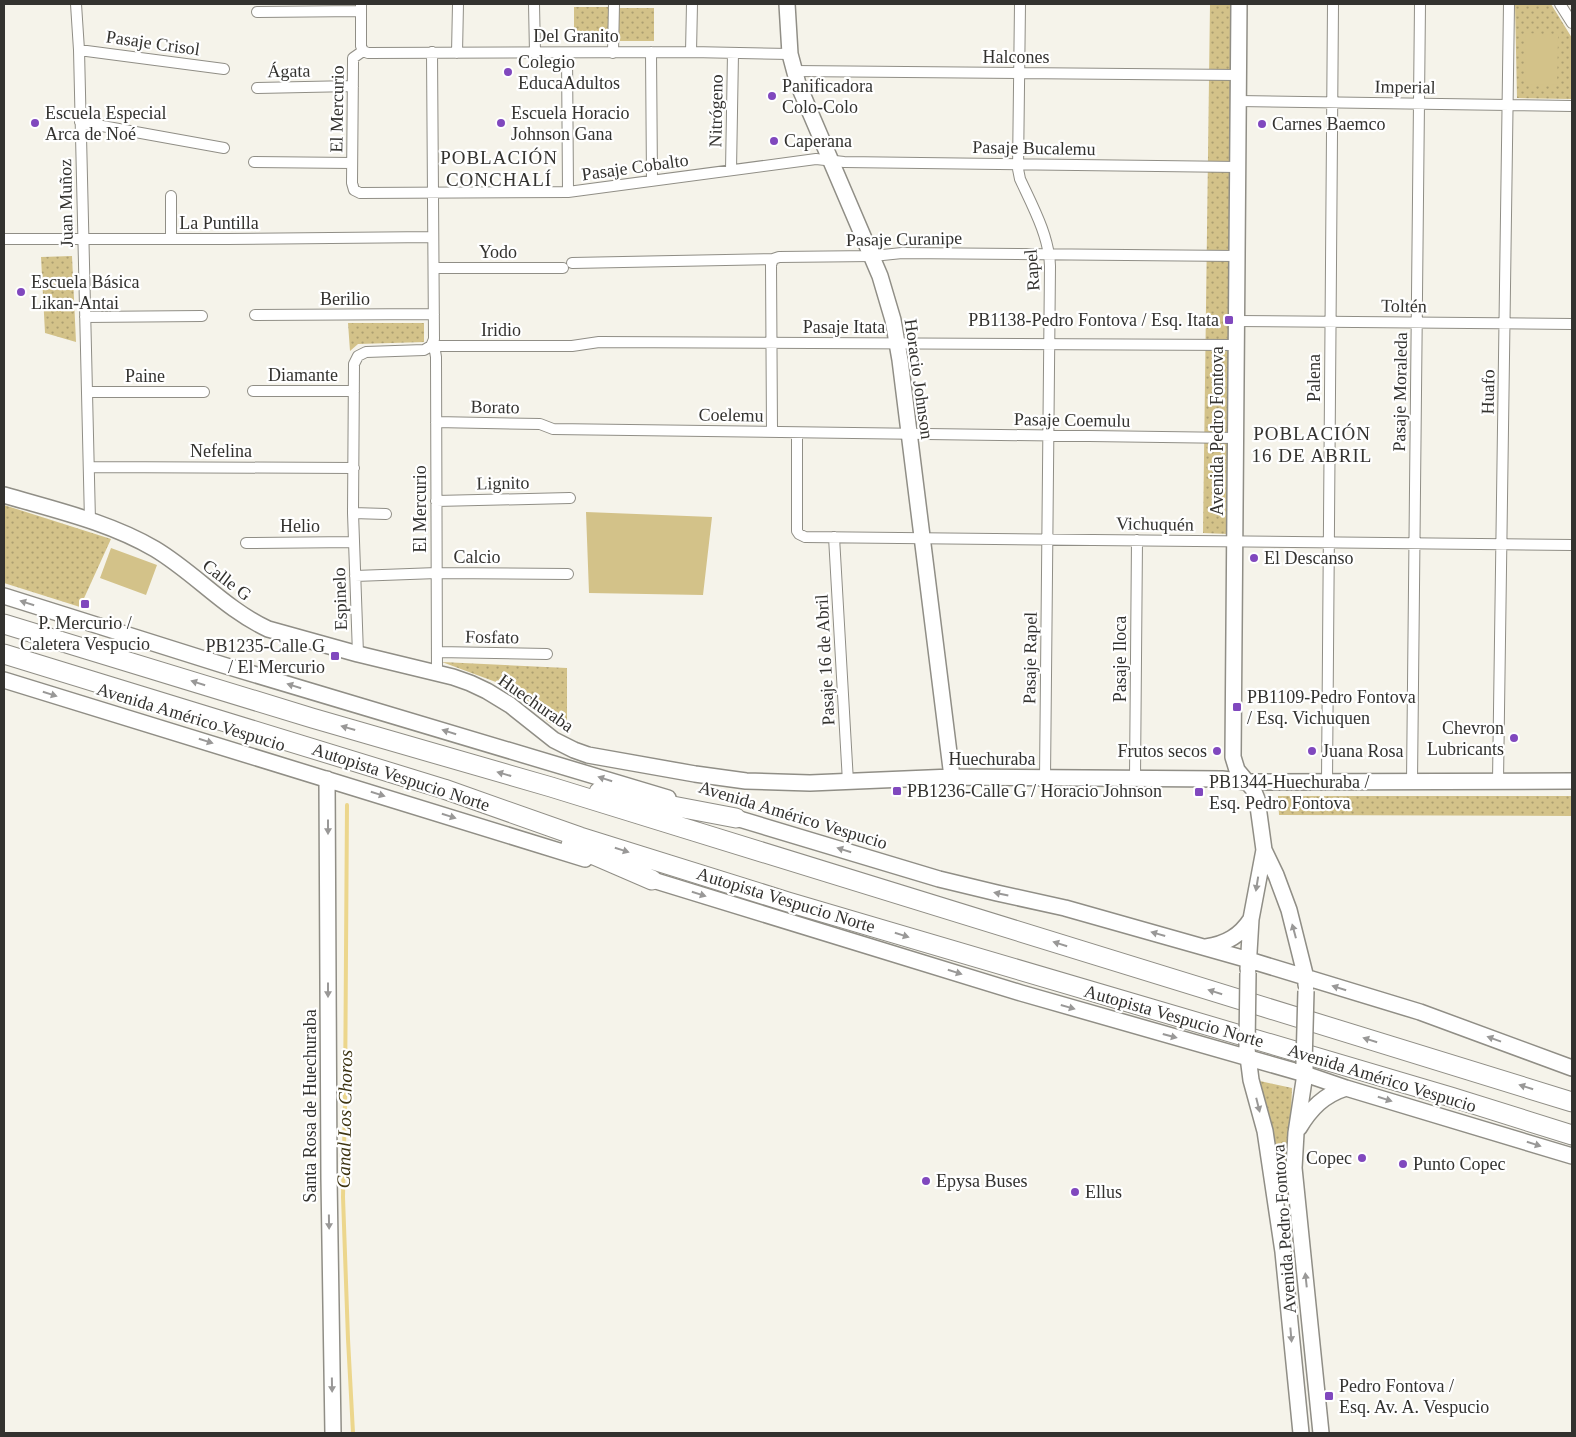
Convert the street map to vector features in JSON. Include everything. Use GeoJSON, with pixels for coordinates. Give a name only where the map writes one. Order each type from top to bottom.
{"type":"FeatureCollection","features":[{"type":"Feature","properties":{"kind":"highway","name":"Autopista Vespucio Norte"},"geometry":{"type":"LineString","coordinates":[[4,624],[312,718],[551,787],[1572,1102]]}},
{"type":"Feature","properties":{"kind":"highway","name":"Autopista Vespucio Norte"},"geometry":{"type":"LineString","coordinates":[[4,654],[444,789],[580,837],[788,902],[1451,1097],[1572,1135]]}},
{"type":"Feature","properties":{"kind":"highway"},"geometry":{"type":"LineString","coordinates":[[551,787],[622,796],[736,818]]}},
{"type":"Feature","properties":{"kind":"highway"},"geometry":{"type":"LineString","coordinates":[[444,789],[652,880]]}},
{"type":"Feature","properties":{"kind":"main road","name":"Horacio Johnson"},"geometry":{"type":"LineString","coordinates":[[787,4],[790,54],[794,71],[803,98],[872,256],[887,297],[897,343],[952,777]]}},
{"type":"Feature","properties":{"kind":"main road","name":"Avenida Pedro Fontova"},"geometry":{"type":"LineString","coordinates":[[1239,4],[1233,752],[1234,763],[1253,789],[1257,799],[1264,850],[1289,910],[1306,985],[1305,1069],[1296,1133],[1294,1168],[1320,1433]]}},
{"type":"Feature","properties":{"kind":"main road","name":"Calle G"},"geometry":{"type":"LineString","coordinates":[[4,495],[127,534],[157,550],[233,609],[256,623],[281,633],[437,673]]}},
{"type":"Feature","properties":{"kind":"main road","name":"Avenida Américo Vespucio"},"geometry":{"type":"LineString","coordinates":[[4,596],[222,665],[939,879],[1065,908],[1205,947],[1249,967],[1306,985],[1420,1012],[1572,1068]]}},
{"type":"Feature","properties":{"kind":"main road","name":"Huechuraba"},"geometry":{"type":"LineString","coordinates":[[437,673],[470,683],[487,691],[510,705],[554,740],[574,750],[588,755],[720,778],[778,782],[848,782],[952,777],[1222,779],[1247,782],[1572,781]]}},
{"type":"Feature","properties":{"kind":"main road","name":"Avenida Américo Vespucio"},"geometry":{"type":"LineString","coordinates":[[4,680],[1021,993],[1148,1030],[1248,1052],[1305,1069],[1346,1088],[1572,1156]]}},
{"type":"Feature","properties":{"kind":"main road","name":"Santa Rosa de Huechuraba"},"geometry":{"type":"LineString","coordinates":[[328,779],[329,1178],[333,1433]]}},
{"type":"Feature","properties":{"kind":"main road","name":"Avenida Pedro Fontova"},"geometry":{"type":"LineString","coordinates":[[1264,850],[1252,919],[1249,967],[1248,1052],[1251,1080],[1265,1131],[1283,1252],[1301,1433]]}},
{"type":"Feature","properties":{"kind":"main road"},"geometry":{"type":"LineString","coordinates":[[1205,947],[1221,944],[1234,938],[1244,930],[1252,919]]}},
{"type":"Feature","properties":{"kind":"main road"},"geometry":{"type":"LineString","coordinates":[[1296,1133],[1308,1113],[1319,1101],[1330,1094],[1346,1088]]}},
{"type":"Feature","properties":{"kind":"street","name":"Juan Muñoz"},"geometry":{"type":"LineString","coordinates":[[76,4],[79,50],[90,521]]}},
{"type":"Feature","properties":{"kind":"street"},"geometry":{"type":"LineString","coordinates":[[457,53],[458,4]]}},
{"type":"Feature","properties":{"kind":"street"},"geometry":{"type":"LineString","coordinates":[[534,4],[535,53]]}},
{"type":"Feature","properties":{"kind":"street"},"geometry":{"type":"LineString","coordinates":[[613,52],[614,4]]}},
{"type":"Feature","properties":{"kind":"street"},"geometry":{"type":"LineString","coordinates":[[691,52],[692,4]]}},
{"type":"Feature","properties":{"kind":"street","name":"Rapel"},"geometry":{"type":"LineString","coordinates":[[1020,4],[1018,164],[1020,179],[1046,238],[1050,255],[1048,540]]}},
{"type":"Feature","properties":{"kind":"street","name":"Palena"},"geometry":{"type":"LineString","coordinates":[[1327,782],[1333,4]]}},
{"type":"Feature","properties":{"kind":"street","name":"Pasaje Moraleda"},"geometry":{"type":"LineString","coordinates":[[1412,782],[1420,4]]}},
{"type":"Feature","properties":{"kind":"street","name":"Huafo"},"geometry":{"type":"LineString","coordinates":[[1498,781],[1510,4]]}},
{"type":"Feature","properties":{"kind":"street"},"geometry":{"type":"LineString","coordinates":[[1560,4],[1572,23]]}},
{"type":"Feature","properties":{"kind":"street"},"geometry":{"type":"LineString","coordinates":[[257,12],[361,8]]}},
{"type":"Feature","properties":{"kind":"street","name":"El Mercurio"},"geometry":{"type":"LineString","coordinates":[[354,190],[352,187],[353,58],[363,51],[361,46],[361,8]]}},
{"type":"Feature","properties":{"kind":"street","name":"Pasaje Crisol"},"geometry":{"type":"LineString","coordinates":[[79,50],[224,69]]}},
{"type":"Feature","properties":{"kind":"street","name":"Del Granito"},"geometry":{"type":"LineString","coordinates":[[363,51],[368,53],[691,52],[790,54]]}},
{"type":"Feature","properties":{"kind":"street","name":"El Mercurio"},"geometry":{"type":"LineString","coordinates":[[432,52],[434,339],[431,346],[436,357],[437,673]]}},
{"type":"Feature","properties":{"kind":"street"},"geometry":{"type":"LineString","coordinates":[[567,52],[568,192]]}},
{"type":"Feature","properties":{"kind":"street"},"geometry":{"type":"LineString","coordinates":[[651,52],[652,181]]}},
{"type":"Feature","properties":{"kind":"street","name":"Nitrógeno"},"geometry":{"type":"LineString","coordinates":[[731,170],[733,53]]}},
{"type":"Feature","properties":{"kind":"street","name":"Halcones"},"geometry":{"type":"LineString","coordinates":[[794,71],[1238,75]]}},
{"type":"Feature","properties":{"kind":"street","name":"Ágata"},"geometry":{"type":"LineString","coordinates":[[257,88],[352,86]]}},
{"type":"Feature","properties":{"kind":"street","name":"Imperial"},"geometry":{"type":"LineString","coordinates":[[1238,100],[1572,106]]}},
{"type":"Feature","properties":{"kind":"street"},"geometry":{"type":"LineString","coordinates":[[80,122],[224,148]]}},
{"type":"Feature","properties":{"kind":"street","name":"Pasaje Cobalto"},"geometry":{"type":"LineString","coordinates":[[354,190],[360,193],[568,192],[816,159],[830,160]]}},
{"type":"Feature","properties":{"kind":"street","name":"Pasaje Bucalemu"},"geometry":{"type":"LineString","coordinates":[[830,160],[844,162],[1238,167]]}},
{"type":"Feature","properties":{"kind":"street"},"geometry":{"type":"LineString","coordinates":[[254,162],[352,163]]}},
{"type":"Feature","properties":{"kind":"street"},"geometry":{"type":"LineString","coordinates":[[171,196],[171,239]]}},
{"type":"Feature","properties":{"kind":"street","name":"La Puntilla"},"geometry":{"type":"LineString","coordinates":[[4,239],[434,237]]}},
{"type":"Feature","properties":{"kind":"street","name":"Pasaje Curanipe"},"geometry":{"type":"LineString","coordinates":[[567,265],[773,259],[779,257],[872,256],[902,253],[1237,256]]}},
{"type":"Feature","properties":{"kind":"street"},"geometry":{"type":"LineString","coordinates":[[772,432],[771,265],[773,259]]}},
{"type":"Feature","properties":{"kind":"street","name":"Yodo"},"geometry":{"type":"LineString","coordinates":[[434,268],[567,265]]}},
{"type":"Feature","properties":{"kind":"street","name":"Berilio"},"geometry":{"type":"LineString","coordinates":[[256,315],[434,314]]}},
{"type":"Feature","properties":{"kind":"street"},"geometry":{"type":"LineString","coordinates":[[85,317],[202,316]]}},
{"type":"Feature","properties":{"kind":"street","name":"Toltén"},"geometry":{"type":"LineString","coordinates":[[1236,321],[1572,324]]}},
{"type":"Feature","properties":{"kind":"street","name":"Pasaje Itata"},"geometry":{"type":"LineString","coordinates":[[572,346],[599,342],[1236,345]]}},
{"type":"Feature","properties":{"kind":"street"},"geometry":{"type":"LineString","coordinates":[[354,542],[354,364],[358,356],[362,354],[371,352],[420,351],[431,346]]}},
{"type":"Feature","properties":{"kind":"street","name":"Iridio"},"geometry":{"type":"LineString","coordinates":[[431,346],[572,346]]}},
{"type":"Feature","properties":{"kind":"street","name":"Diamante"},"geometry":{"type":"LineString","coordinates":[[253,391],[354,391]]}},
{"type":"Feature","properties":{"kind":"street","name":"Paine"},"geometry":{"type":"LineString","coordinates":[[87,392],[204,392]]}},
{"type":"Feature","properties":{"kind":"street","name":"Borato"},"geometry":{"type":"LineString","coordinates":[[436,422],[540,424],[553,429]]}},
{"type":"Feature","properties":{"kind":"street","name":"Coelemu"},"geometry":{"type":"LineString","coordinates":[[553,429],[909,435]]}},
{"type":"Feature","properties":{"kind":"street","name":"Vichuquén"},"geometry":{"type":"LineString","coordinates":[[797,433],[797,527],[799,534],[805,537],[1572,545]]}},
{"type":"Feature","properties":{"kind":"street","name":"Pasaje Coemulu"},"geometry":{"type":"LineString","coordinates":[[909,435],[1235,438]]}},
{"type":"Feature","properties":{"kind":"street","name":"Nefelina"},"geometry":{"type":"LineString","coordinates":[[88,467],[354,468]]}},
{"type":"Feature","properties":{"kind":"street","name":"Lignito"},"geometry":{"type":"LineString","coordinates":[[436,501],[570,498]]}},
{"type":"Feature","properties":{"kind":"street"},"geometry":{"type":"LineString","coordinates":[[353,513],[386,514]]}},
{"type":"Feature","properties":{"kind":"street","name":"Pasaje 16 de Abril"},"geometry":{"type":"LineString","coordinates":[[834,537],[848,782]]}},
{"type":"Feature","properties":{"kind":"street","name":"Pasaje Rapel"},"geometry":{"type":"LineString","coordinates":[[1045,778],[1048,540]]}},
{"type":"Feature","properties":{"kind":"street","name":"Pasaje Iloca"},"geometry":{"type":"LineString","coordinates":[[1135,778],[1137,540]]}},
{"type":"Feature","properties":{"kind":"street","name":"Helio"},"geometry":{"type":"LineString","coordinates":[[246,543],[354,542]]}},
{"type":"Feature","properties":{"kind":"street","name":"Espinelo"},"geometry":{"type":"LineString","coordinates":[[354,542],[358,654]]}},
{"type":"Feature","properties":{"kind":"street","name":"Calcio"},"geometry":{"type":"LineString","coordinates":[[355,576],[437,573],[568,574]]}},
{"type":"Feature","properties":{"kind":"street","name":"Fosfato"},"geometry":{"type":"LineString","coordinates":[[437,652],[546,654]]}},
{"type":"Feature","properties":{"kind":"shaded area"},"geometry":{"type":"Polygon","coordinates":[[[1210,4],[1233,4],[1228,534],[1203,533],[1210,4]]]}},
{"type":"Feature","properties":{"kind":"shaded area"},"geometry":{"type":"Polygon","coordinates":[[[1515,4],[1551,4],[1572,38],[1572,99],[1517,98],[1515,4]]]}},
{"type":"Feature","properties":{"kind":"shaded area"},"geometry":{"type":"Polygon","coordinates":[[[574,7],[609,7],[609,41],[574,41],[574,7]]]}},
{"type":"Feature","properties":{"kind":"shaded area"},"geometry":{"type":"Polygon","coordinates":[[[619,8],[654,8],[654,41],[618,41],[619,8]]]}},
{"type":"Feature","properties":{"kind":"shaded area"},"geometry":{"type":"Polygon","coordinates":[[[1526,33],[1558,35],[1557,85],[1525,84],[1526,33]]]}},
{"type":"Feature","properties":{"kind":"shaded area"},"geometry":{"type":"Polygon","coordinates":[[[72,256],[76,342],[45,333],[41,257],[72,256]]]}},
{"type":"Feature","properties":{"kind":"shaded area"},"geometry":{"type":"Polygon","coordinates":[[[348,323],[424,323],[424,342],[358,344],[350,351],[348,323]]]}},
{"type":"Feature","properties":{"kind":"shaded area"},"geometry":{"type":"Polygon","coordinates":[[[4,505],[111,539],[80,607],[4,583],[4,505]]]}},
{"type":"Feature","properties":{"kind":"shaded area"},"geometry":{"type":"Polygon","coordinates":[[[586,512],[712,517],[703,595],[589,593],[586,512]]]}},
{"type":"Feature","properties":{"kind":"shaded area"},"geometry":{"type":"Polygon","coordinates":[[[111,548],[157,565],[146,595],[100,578],[111,548]]]}},
{"type":"Feature","properties":{"kind":"shaded area"},"geometry":{"type":"Polygon","coordinates":[[[442,662],[567,668],[567,731],[548,722],[515,689],[442,662]]]}},
{"type":"Feature","properties":{"kind":"shaded area"},"geometry":{"type":"Polygon","coordinates":[[[1278,796],[1572,796],[1572,816],[1279,815],[1278,796]]]}},
{"type":"Feature","properties":{"kind":"shaded area"},"geometry":{"type":"Polygon","coordinates":[[[1260,1081],[1292,1088],[1288,1195],[1260,1081]]]}},
{"type":"Feature","properties":{"kind":"waterway","name":"Canal Los Choros"},"geometry":{"type":"LineString","coordinates":[[347,805],[343,1197],[353,1433]]}},
{"type":"Feature","properties":{"kind":"place","name":"Colegio EducaAdultos"},"geometry":{"type":"Point","coordinates":[508,72]}},
{"type":"Feature","properties":{"kind":"place","name":"Panificadora Colo-Colo"},"geometry":{"type":"Point","coordinates":[772,96]}},
{"type":"Feature","properties":{"kind":"place","name":"Escuela Especial Arca de Noé"},"geometry":{"type":"Point","coordinates":[35,123]}},
{"type":"Feature","properties":{"kind":"place","name":"Escuela Horacio Johnson Gana"},"geometry":{"type":"Point","coordinates":[501,123]}},
{"type":"Feature","properties":{"kind":"place","name":"Carnes Baemco"},"geometry":{"type":"Point","coordinates":[1262,124]}},
{"type":"Feature","properties":{"kind":"place","name":"Caperana"},"geometry":{"type":"Point","coordinates":[774,141]}},
{"type":"Feature","properties":{"kind":"place","name":"Escuela Básica Likan-Antai"},"geometry":{"type":"Point","coordinates":[21,292]}},
{"type":"Feature","properties":{"kind":"place","name":"PB1138-Pedro Fontova / Esq. Itata"},"geometry":{"type":"Point","coordinates":[1229,320]}},
{"type":"Feature","properties":{"kind":"place","name":"El Descanso"},"geometry":{"type":"Point","coordinates":[1254,558]}},
{"type":"Feature","properties":{"kind":"place","name":"P. Mercurio / Caletera Vespucio"},"geometry":{"type":"Point","coordinates":[85,604]}},
{"type":"Feature","properties":{"kind":"place","name":"PB1235-Calle G / El Mercurio"},"geometry":{"type":"Point","coordinates":[335,656]}},
{"type":"Feature","properties":{"kind":"place","name":"PB1109-Pedro Fontova / Esq. Vichuquen"},"geometry":{"type":"Point","coordinates":[1237,707]}},
{"type":"Feature","properties":{"kind":"place","name":"Chevron Lubricants"},"geometry":{"type":"Point","coordinates":[1514,738]}},
{"type":"Feature","properties":{"kind":"place","name":"Frutos secos"},"geometry":{"type":"Point","coordinates":[1217,751]}},
{"type":"Feature","properties":{"kind":"place","name":"Juana Rosa"},"geometry":{"type":"Point","coordinates":[1312,751]}},
{"type":"Feature","properties":{"kind":"place","name":"PB1236-Calle G / Horacio Johnson"},"geometry":{"type":"Point","coordinates":[897,791]}},
{"type":"Feature","properties":{"kind":"place","name":"PB1344-Huechuraba / Esq. Pedro Fontova"},"geometry":{"type":"Point","coordinates":[1199,792]}},
{"type":"Feature","properties":{"kind":"place","name":"Copec"},"geometry":{"type":"Point","coordinates":[1362,1158]}},
{"type":"Feature","properties":{"kind":"place","name":"Punto Copec"},"geometry":{"type":"Point","coordinates":[1403,1164]}},
{"type":"Feature","properties":{"kind":"place","name":"Epysa Buses"},"geometry":{"type":"Point","coordinates":[926,1181]}},
{"type":"Feature","properties":{"kind":"place","name":"Ellus"},"geometry":{"type":"Point","coordinates":[1075,1192]}},
{"type":"Feature","properties":{"kind":"place","name":"Pedro Fontova / Esq. Av. A. Vespucio"},"geometry":{"type":"Point","coordinates":[1329,1396]}},
{"type":"Feature","properties":{"kind":"district","name":"POBLACIÓN CONCHALÍ"},"geometry":{"type":"Point","coordinates":[499,168]}},
{"type":"Feature","properties":{"kind":"district","name":"POBLACIÓN 16 DE ABRIL"},"geometry":{"type":"Point","coordinates":[1312,444]}}]}
